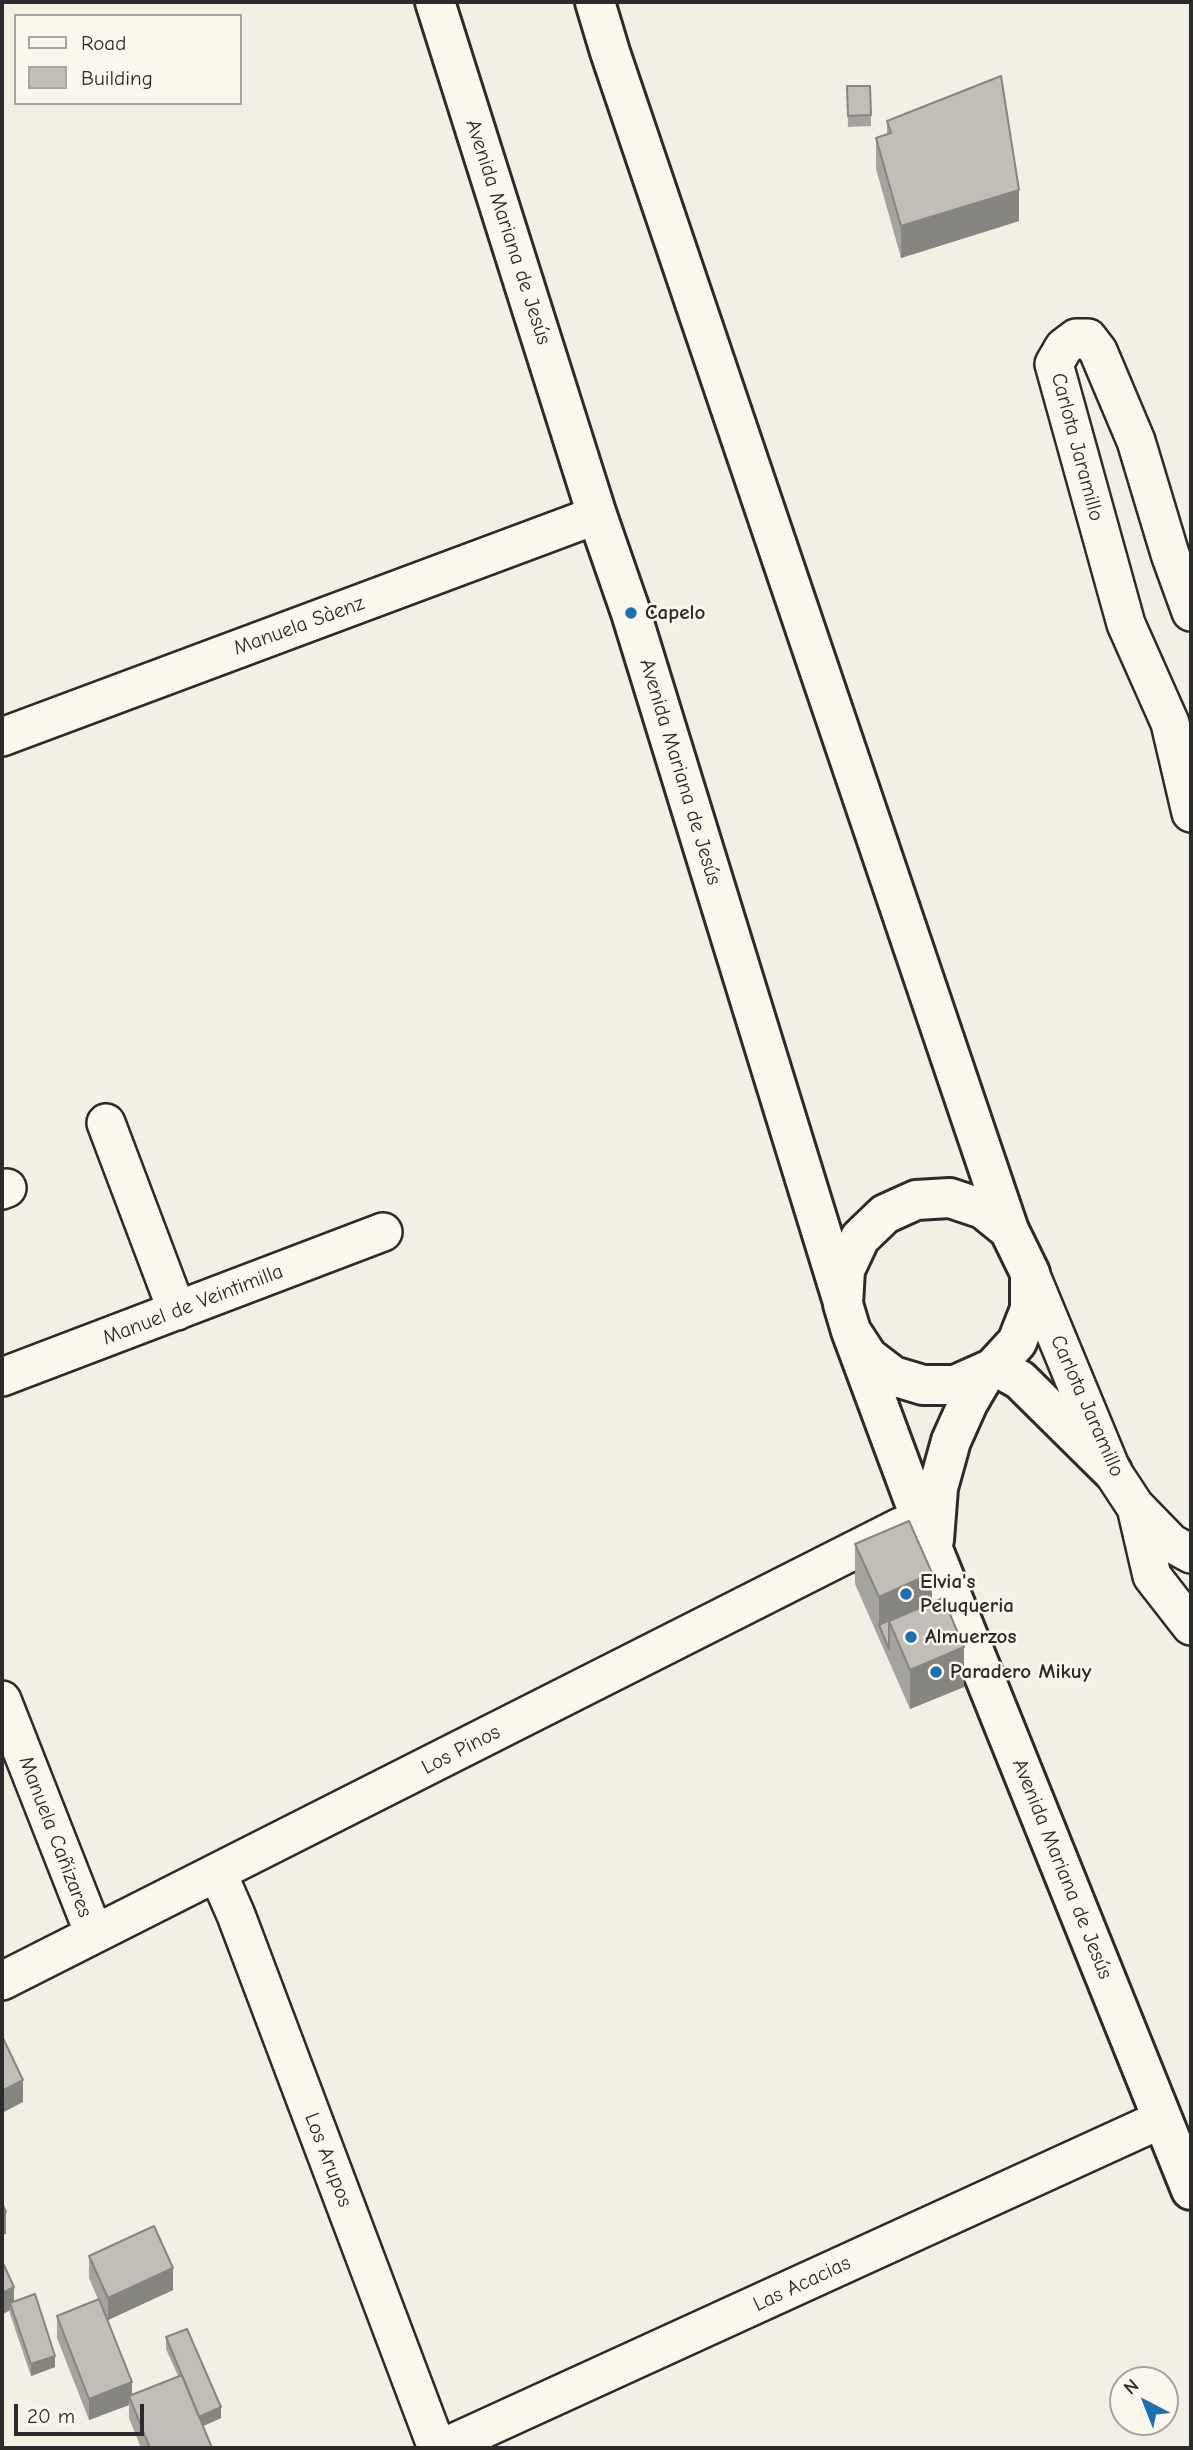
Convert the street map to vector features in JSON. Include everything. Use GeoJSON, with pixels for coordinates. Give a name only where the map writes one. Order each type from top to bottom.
{"type":"FeatureCollection","features":[{"type":"Feature","properties":{"kind":"street","name":"Avenida Mariana de Jesús"},"geometry":{"type":"LineString","coordinates":[[435,2],[597,515],[631,613],[847,1318],[926,1533],[1191,2190]]}},
{"type":"Feature","properties":{"kind":"street"},"geometry":{"type":"LineString","coordinates":[[595,2],[1009,1230],[1030,1273],[1030,1308],[1017,1342],[989,1371]]}},
{"type":"Feature","properties":{"kind":"street","name":"Carlota Jaramillo"},"geometry":{"type":"LineString","coordinates":[[1191,611],[1170,554],[1136,441],[1098,351],[1088,338],[1076,338],[1064,347],[1054,364],[1126,624],[1170,723],[1191,813]]}},
{"type":"Feature","properties":{"kind":"street","name":"Manuela Sàenz"},"geometry":{"type":"LineString","coordinates":[[2,737],[597,515]]}},
{"type":"Feature","properties":{"kind":"street"},"geometry":{"type":"LineString","coordinates":[[106,1123],[177,1311]]}},
{"type":"Feature","properties":{"kind":"street"},"geometry":{"type":"LineString","coordinates":[[1009,1230],[983,1209],[950,1198],[916,1200],[885,1214],[860,1238],[845,1270],[847,1318],[868,1357],[893,1376],[923,1385],[955,1385],[989,1371],[1004,1371],[1020,1380],[1112,1471]]}},
{"type":"Feature","properties":{"kind":"street","name":"Manuel de Veintimilla"},"geometry":{"type":"LineString","coordinates":[[2,1377],[383,1232]]}},
{"type":"Feature","properties":{"kind":"street","name":"Carlota Jaramillo"},"geometry":{"type":"LineString","coordinates":[[1030,1273],[1112,1471],[1136,1506],[1171,1543],[1191,1554]]}},
{"type":"Feature","properties":{"kind":"street","name":"Avenida Mariana de Jesús"},"geometry":{"type":"LineString","coordinates":[[926,1533],[951,1441],[968,1404],[989,1371]]}},
{"type":"Feature","properties":{"kind":"street"},"geometry":{"type":"LineString","coordinates":[[1136,1506],[1153,1576],[1191,1626]]}},
{"type":"Feature","properties":{"kind":"street","name":"Los Pinos"},"geometry":{"type":"LineString","coordinates":[[2,1981],[94,1934],[926,1533]]}},
{"type":"Feature","properties":{"kind":"street","name":"Manuela Cañizares"},"geometry":{"type":"LineString","coordinates":[[2,1700],[94,1934]]}},
{"type":"Feature","properties":{"kind":"street","name":"Los Arupos"},"geometry":{"type":"LineString","coordinates":[[218,1874],[439,2448]]}},
{"type":"Feature","properties":{"kind":"street","name":"Las Acacias"},"geometry":{"type":"LineString","coordinates":[[439,2448],[1162,2119]]}},
{"type":"Feature","properties":{"kind":"building"},"geometry":{"type":"Polygon","coordinates":[[[1001,76],[1019,190],[901,226],[876,138],[891,133],[887,121],[1001,76]]]}},
{"type":"Feature","properties":{"kind":"building"},"geometry":{"type":"Polygon","coordinates":[[[847,86],[870,86],[871,115],[848,116],[847,86]]]}},
{"type":"Feature","properties":{"kind":"building"},"geometry":{"type":"Polygon","coordinates":[[[909,1521],[932,1573],[879,1597],[855,1544],[909,1521]]]}},
{"type":"Feature","properties":{"kind":"building"},"geometry":{"type":"Polygon","coordinates":[[[943,1598],[964,1647],[910,1670],[889,1621],[943,1598]]]}},
{"type":"Feature","properties":{"kind":"building"},"geometry":{"type":"Polygon","coordinates":[[[932,1601],[889,1621],[889,1649],[879,1625],[932,1601]]]}},
{"type":"Feature","properties":{"kind":"building"},"geometry":{"type":"Polygon","coordinates":[[[2,2036],[23,2080],[2,2091],[2,2036]]]}},
{"type":"Feature","properties":{"kind":"building"},"geometry":{"type":"Polygon","coordinates":[[[154,2226],[173,2268],[108,2298],[89,2256],[154,2226]]]}},
{"type":"Feature","properties":{"kind":"building"},"geometry":{"type":"Polygon","coordinates":[[[2,2261],[14,2287],[2,2293],[2,2261]]]}},
{"type":"Feature","properties":{"kind":"building"},"geometry":{"type":"Polygon","coordinates":[[[35,2294],[55,2356],[31,2364],[10,2303],[35,2294]]]}},
{"type":"Feature","properties":{"kind":"building"},"geometry":{"type":"Polygon","coordinates":[[[99,2299],[132,2382],[89,2399],[57,2316],[99,2299]]]}},
{"type":"Feature","properties":{"kind":"building"},"geometry":{"type":"Polygon","coordinates":[[[187,2329],[221,2407],[199,2417],[166,2337],[187,2329]]]}},
{"type":"Feature","properties":{"kind":"building"},"geometry":{"type":"Polygon","coordinates":[[[182,2375],[212,2448],[150,2448],[129,2396],[182,2375]]]}},
{"type":"Feature","properties":{"kind":"place","name":"Capelo"},"geometry":{"type":"Point","coordinates":[631,613]}},
{"type":"Feature","properties":{"kind":"place","name":"Elvia's Peluqueria"},"geometry":{"type":"Point","coordinates":[906,1594]}},
{"type":"Feature","properties":{"kind":"place","name":"Almuerzos"},"geometry":{"type":"Point","coordinates":[911,1637]}},
{"type":"Feature","properties":{"kind":"place","name":"Paradero Mikuy"},"geometry":{"type":"Point","coordinates":[936,1672]}}]}
